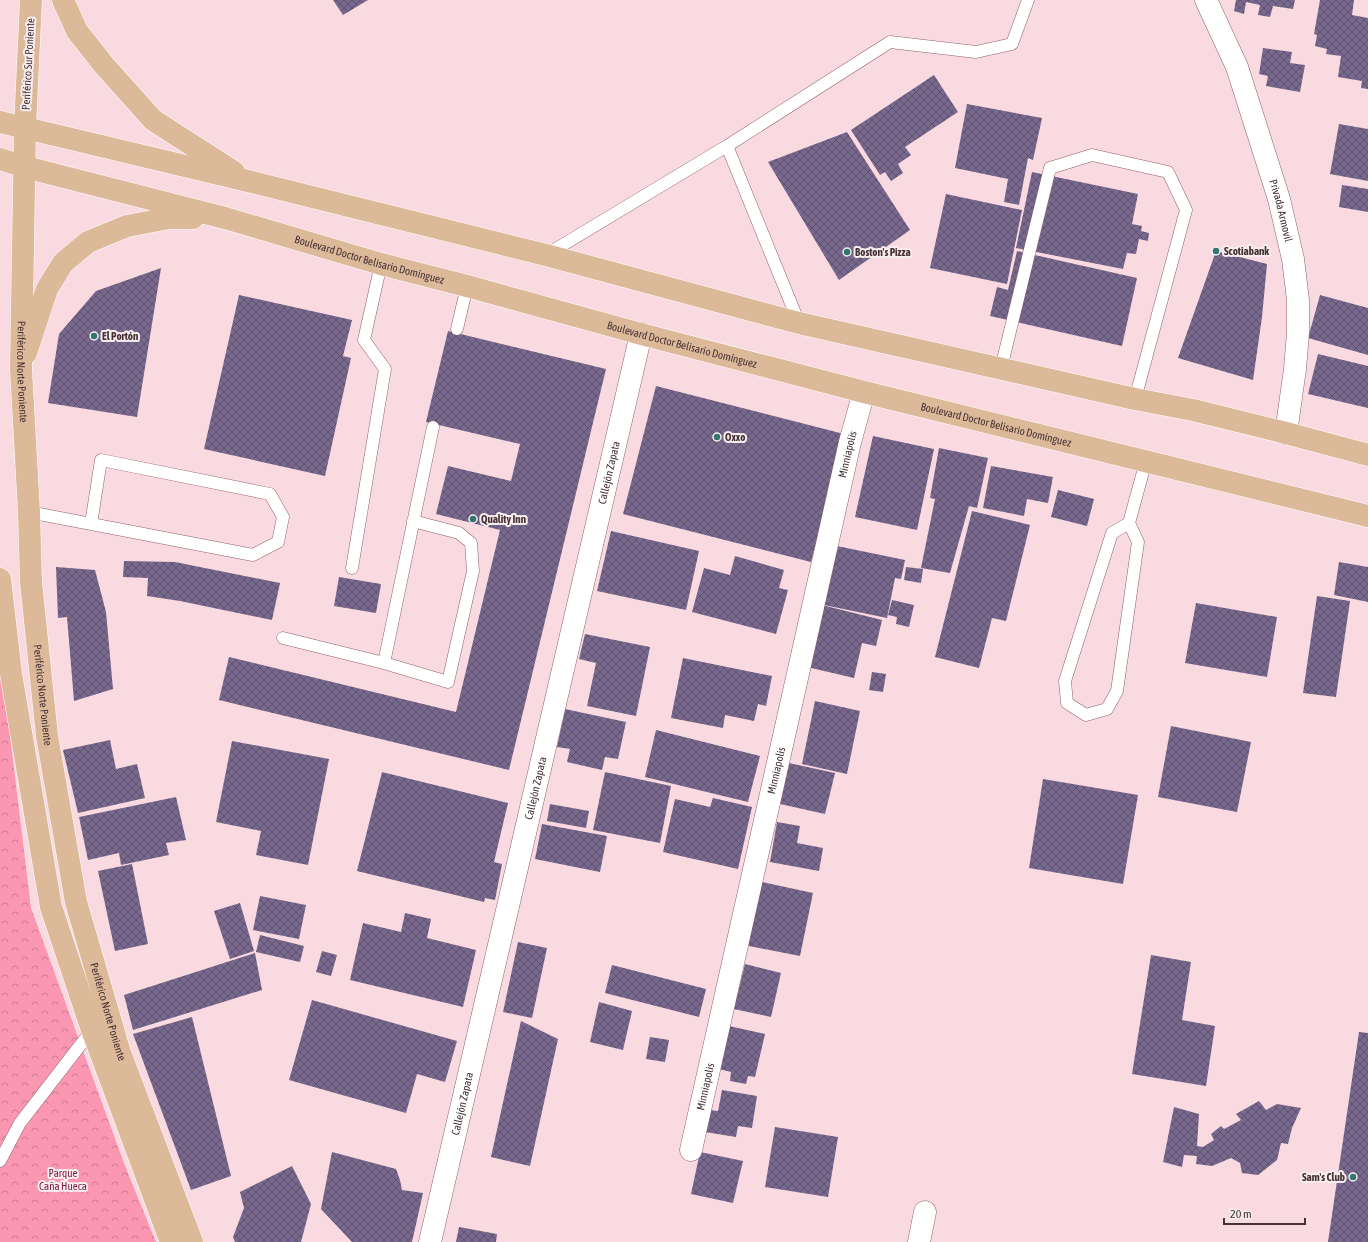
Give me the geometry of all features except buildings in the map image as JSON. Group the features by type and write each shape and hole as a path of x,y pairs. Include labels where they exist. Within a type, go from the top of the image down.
{"main road":[{"name":"Periférico Sur Poniente","path":"25,127 31,0"},
{"path":"63,0 77,31 103,64 153,120 248,181"},
{"path":"0,122 248,181 546,255 799,323 1135,399 1193,410 1368,455"},
{"name":"Periférico Norte Poniente","path":"25,127 21,369 29,512 31,582 47,736 76,902 120,1053 192,1242"},
{"name":"Boulevard Doctor Belisario Domínguez","path":"0,159 25,167 225,218 381,264 468,286 641,334 864,392 1368,516"},
{"path":"21,369 47,289 63,263 88,242 127,226 169,218 225,218"},
{"name":"Periférico Norte Poniente","path":"0,579 11,674 51,907 92,1030 171,1242"}],"street":[{"name":"Privada Armovil","path":"1206,0 1237,67 1279,199 1293,259 1298,300 1298,333 1295,369 1286,433"},
{"name":"Callejón Zapata","path":"430,1242 641,334"},
{"name":"Minniapolis","path":"691,1150 848,449 864,392"},
{"path":"919,1242 925,1212"}],"lane":[{"path":"546,255 727,146 890,42 976,52 1012,44 1028,0"},
{"path":"727,146 799,323"},
{"path":"1001,368 1050,168 1092,155 1168,172 1186,210 1135,399"},
{"path":"352,568 386,369 364,340 381,264"},
{"path":"457,329 468,286"},
{"path":"384,663 433,427"},
{"path":"29,512 91,524 253,555 278,542 283,517 270,494 101,460 91,524"},
{"path":"1129,523 1112,534 1065,681 1067,703 1086,715 1107,709 1117,691 1138,542 1129,523 1146,461"},
{"path":"283,638 384,663 448,682 473,571 471,543 459,533 413,521"},
{"path":"0,1161 20,1123 92,1030"}],"green space":[{"name":"Parque Caña Hueca","path":"0,639 3,678 31,908 125,1166 156,1242 0,1242"}],"place":[{"name":"Scotiabank","path":"1216,251"},
{"name":"Boston's Pizza","path":"847,252"},
{"name":"El Portón","path":"94,336"},
{"name":"Oxxo","path":"717,437"},
{"name":"Quality Inn","path":"473,519"},
{"name":"Sam's Club","path":"1353,1177"}]}
